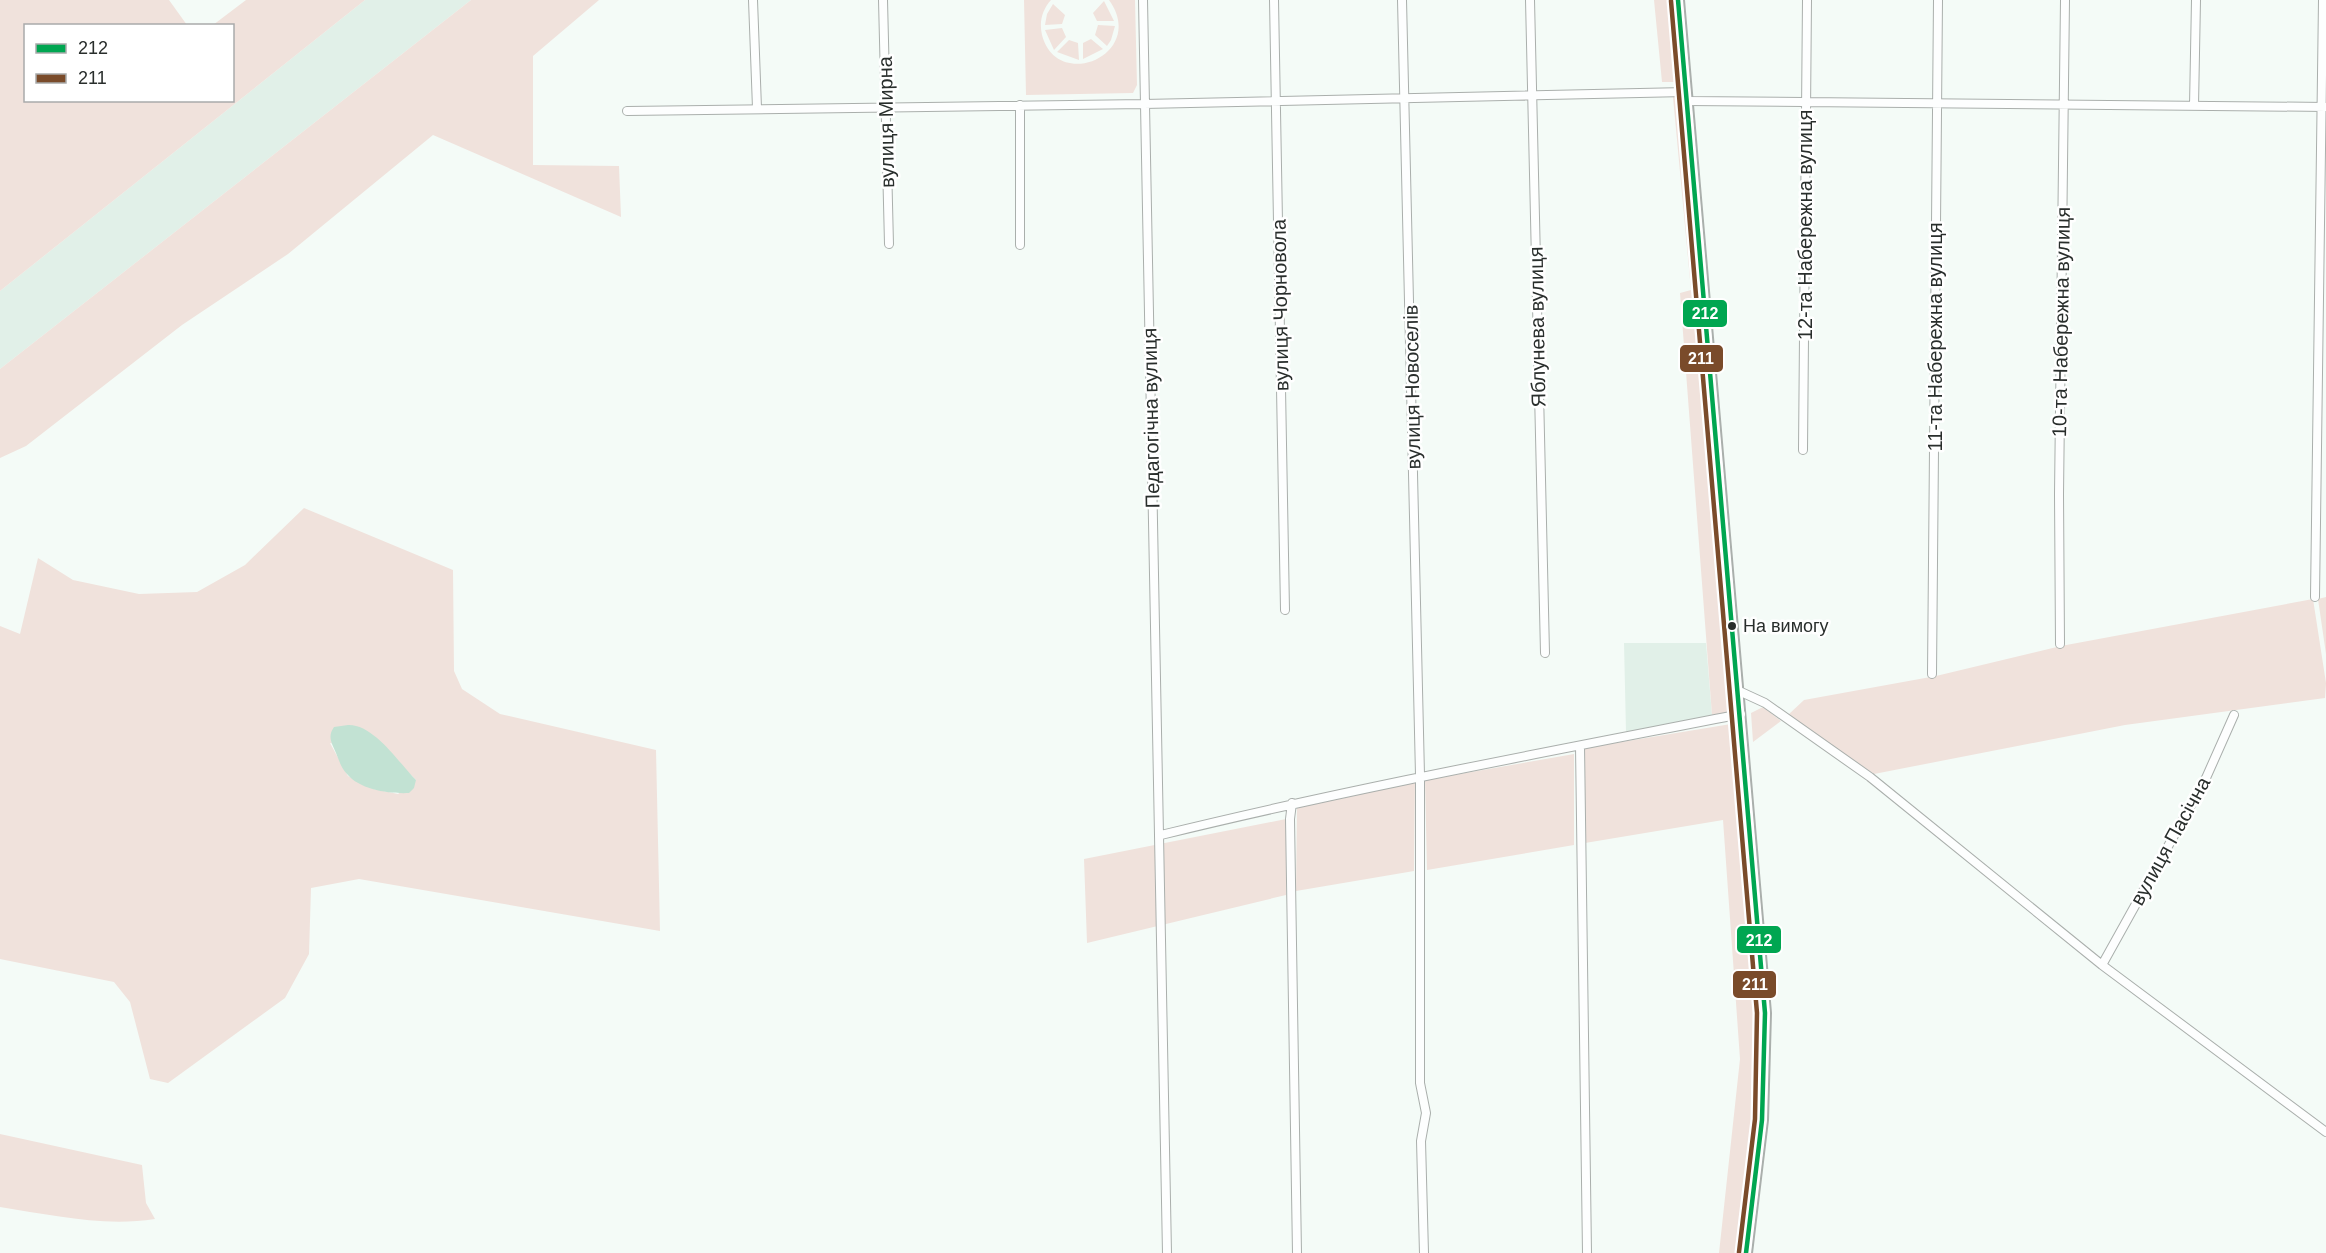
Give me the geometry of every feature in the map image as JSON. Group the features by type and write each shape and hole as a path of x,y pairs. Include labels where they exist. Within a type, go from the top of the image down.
{"street":[{"path":"753,0 757,108"},
{"name":"вулиця Мирна","path":"883,0 889,244"},
{"name":"Педагогічна вулиця","path":"1143,0 1161,835 1167,1253"},
{"name":"вулиця Чорновола","path":"1274,0 1285,610"},
{"name":"вулиця Новоселів","path":"1402,0 1420,775 1420,1083 1426,1113 1421,1141 1424,1253"},
{"name":"Яблунева вулиця","path":"1530,0 1545,653"},
{"path":"1678,0 1765,1013 1766,1061 1762,1120 1746,1253"},
{"name":"12-та Набережна вулиця","path":"1803,450 1807,0"},
{"name":"11-та Набережна вулиця","path":"1932,674 1938,0"},
{"name":"10-та Набережна вулиця","path":"2060,644 2059,494 2065,0"},
{"path":"2194,106 2196,0"},
{"path":"2315,597 2324,107 2323,0"},
{"path":"627,111 1144,104 1532,94 1806,102 2324,107"},
{"path":"1020,105 1020,245"},
{"path":"1739,691 1765,703 1870,777 2102,965 2326,1132"},
{"path":"1161,835 1420,775 1741,714"},
{"name":"вулиця Пасічна","path":"2102,965 2205,778 2234,715"},
{"path":"1580,746 1587,1253"},
{"path":"1292,803 1290,819 1297,1253"}],"shaded area":[{"path":"0,0 169,0 186,24 24,24 24,102 234,102 234,24 214,24 246,0 365,0 0,291"},
{"path":"365,0 471,0 0,369 0,291"},
{"path":"471,0 599,0 533,56 533,165 619,166 621,217 433,135 288,254 182,325 26,446 0,458 0,369"},
{"path":"1024,0 1051,0 1042,16 1042,35 1051,52 1064,62 1080,64 1096,60 1109,50 1117,36 1118,19 1109,0 1135,0 1137,85 1133,93 1026,95"},
{"path":"1654,0 1671,0 1678,82 1662,82"},
{"path":"1104,1 1114,21 1097,21 1093,13"},
{"path":"1053,4 1065,15 1062,24 1045,25 1047,14"},
{"path":"1098,25 1115,26 1107,46 1095,35"},
{"path":"1062,28 1066,37 1054,50 1045,30"},
{"path":"1091,39 1103,49 1083,59 1083,43"},
{"path":"1069,40 1078,43 1079,60 1057,52"},
{"path":"1673,97 1679,97 1727,635 1722,636 1723,648 1728,648 1734,711 1712,715 1680,293 1691,290"},
{"path":"304,508 453,570 454,671 462,689 500,714 656,750 660,931 359,879 311,888 309,954 285,998 168,1083 150,1079 130,1002 114,982 0,959 0,626 20,634 38,558 73,580 139,594 197,592 245,565","holes":["330,743 392,756 416,780 398,794 374,789 348,776"]},
{"path":"2326,597 2326,654 2318,599"},
{"path":"2313,599 2326,683 2325,698 2125,725 1874,774 1788,715 1804,700 1936,676 2061,646"},
{"path":"1624,643 1706,643 1712,715 1626,732"},
{"path":"1763,707 1781,721 1753,742 1751,713"},
{"path":"1731,724 1748,906 1758,1060 1737,1253 1719,1253 1740,1059 1723,820 1585,843 1585,748"},
{"path":"358,726 367,731 394,755 416,780 414,788 409,793 384,792 367,787 347,774 340,764 331,737 334,727"},
{"path":"1574,754 1574,845 1427,870 1425,780"},
{"path":"1415,782 1414,871 1296,891 1297,805"},
{"path":"1286,819 1286,895 1087,943 1084,859"},
{"path":"0,1134 142,1165 146,1203 155,1219 97,1221 0,1207"}],"transit line":[{"name":"212","path":"1678,0 1765,1013 1762,1120 1746,1253"},
{"name":"211","path":"1671,1 1757,1013 1755,1119 1739,1252"}],"place":[{"name":"На вимогу","path":"1732,626"}]}
